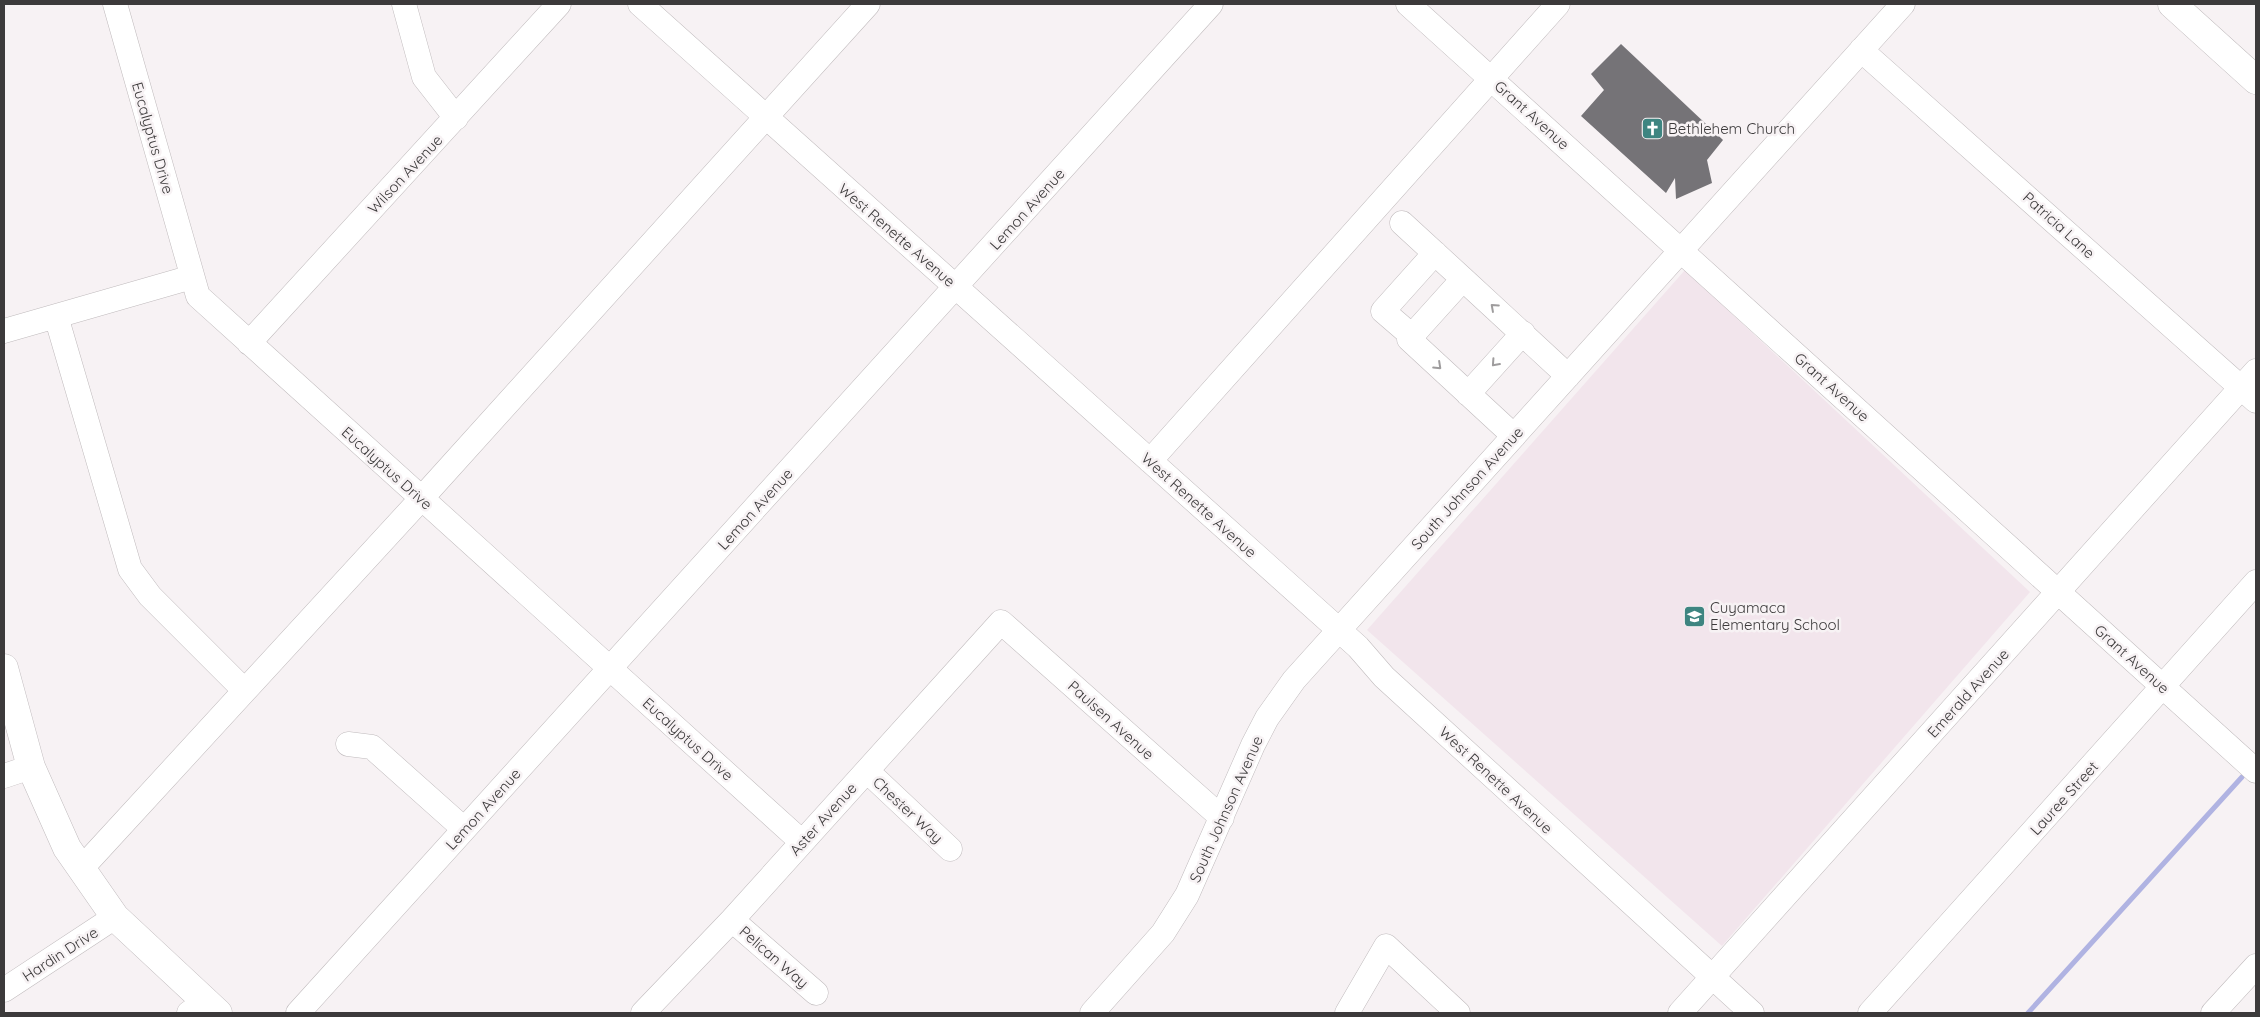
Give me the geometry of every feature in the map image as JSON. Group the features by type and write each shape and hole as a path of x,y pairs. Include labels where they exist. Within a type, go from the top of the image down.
{"main road":[{"path":"2172,4 2256,80"},
{"path":"4,668 31,767 67,848 116,917 204,1009"}],"street":[{"name":"Eucalyptus Drive","path":"115,4 198,296 802,842"},
{"path":"404,4 424,77 456,118"},
{"name":"Wilson Avenue","path":"248,343 559,4"},
{"name":"West Renette Avenue","path":"640,4 1358,647 1384,677 1752,1013"},
{"path":"81,869 421,499 868,4"},
{"name":"Lemon Avenue","path":"298,1013 1211,4"},
{"name":"Grant Avenue","path":"1408,4 2256,771"},
{"path":"1150,461 1558,4"},
{"name":"South Johnson Avenue","path":"1092,1013 1162,933 1187,896 1267,718 1294,680 1903,4"},
{"name":"Patricia Lane","path":"1861,50 2251,387"},
{"path":"1402,223 1568,376"},
{"path":"1412,336 1383,311 1435,253"},
{"path":"4,331 192,277"},
{"path":"1463,279 1409,340 1514,436"},
{"path":"56,316 130,570 150,596 244,690"},
{"path":"1468,394 1523,333"},
{"name":"Emerald Avenue","path":"1680,1013 2058,593 2251,387"},
{"name":"Lauree Street","path":"1870,1013 2164,688 2256,582"},
{"name":"Aster Avenue","path":"643,1013 732,920 1001,622"},
{"name":"Paulsen Avenue","path":"1001,622 1222,818"},
{"path":"348,744 372,747 464,829"},
{"path":"4,776 31,767"},
{"name":"Chester Way","path":"866,771 950,850"},
{"name":"Hardin Drive","path":"4,990 116,917"},
{"name":"Pelican Way","path":"732,920 816,993"},
{"path":"1347,1013 1386,946 1458,1013"},
{"path":"2213,1013 2256,966"}],"shaded area":[{"name":"Cuyamaca Elementary School","path":"1685,270 2030,592 1722,946 1367,630"}],"building":[{"name":"Bethlehem Church","path":"1621,44 1723,140 1707,160 1712,183 1676,199 1675,178 1666,193 1581,116 1604,90 1591,74"}],"waterway":[{"path":"2028,1013 2242,777"}],"place":[{"name":"Bethlehem Church","path":"1652,128"},
{"name":"Cuyamaca Elementary School","path":"1694,616"}]}
